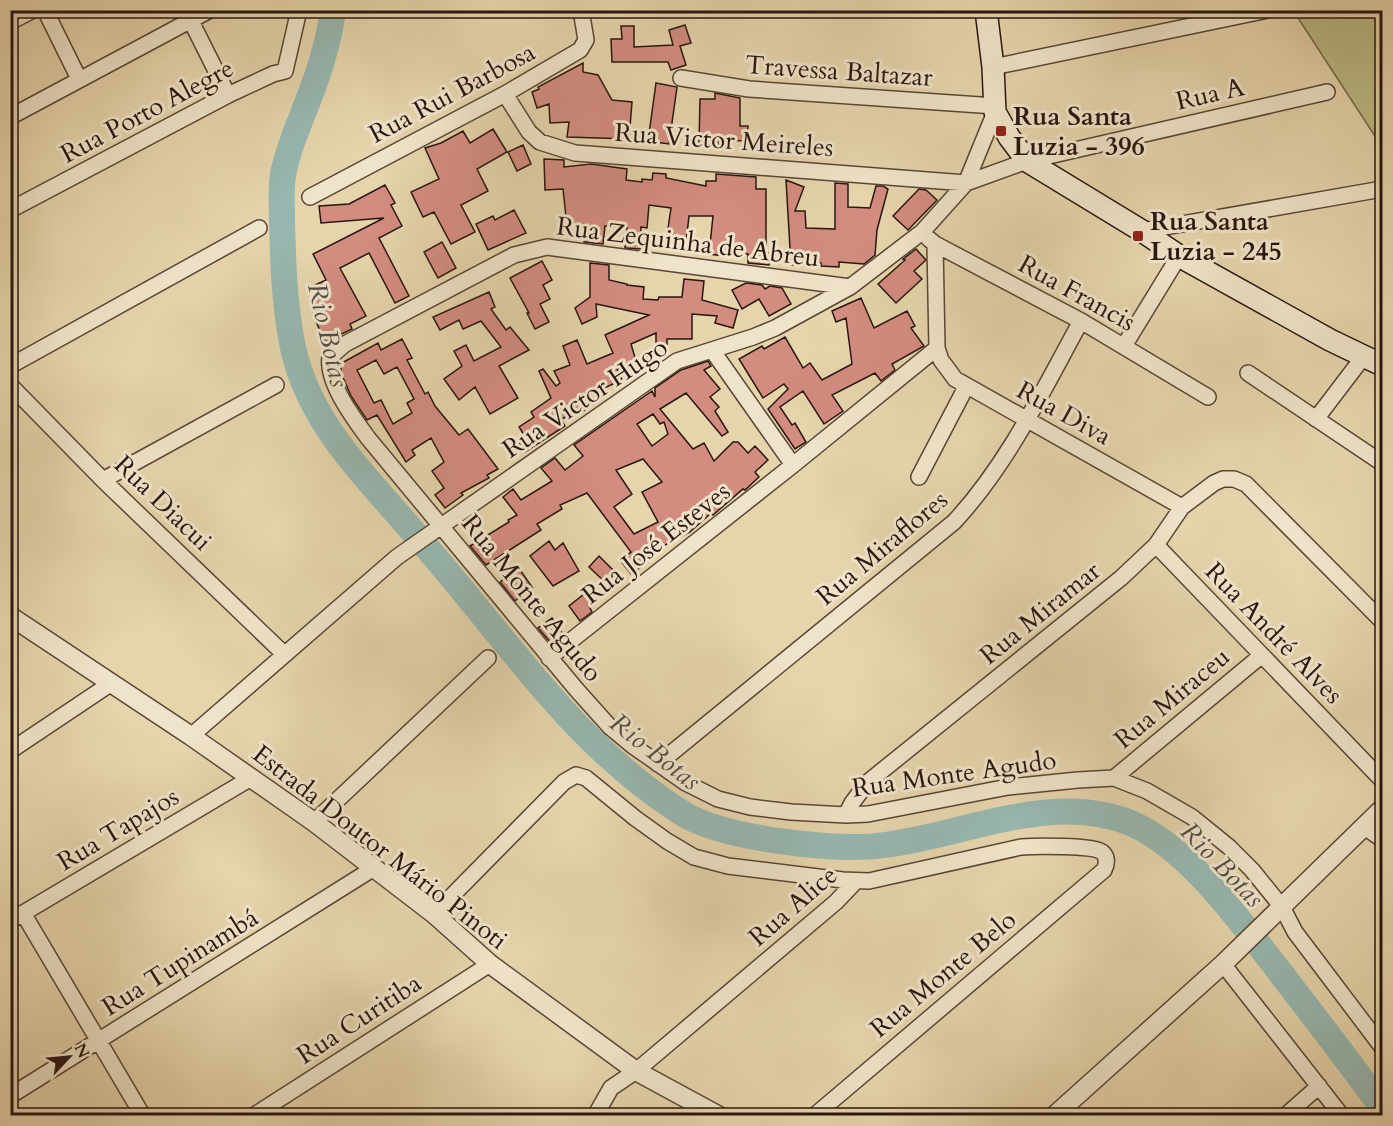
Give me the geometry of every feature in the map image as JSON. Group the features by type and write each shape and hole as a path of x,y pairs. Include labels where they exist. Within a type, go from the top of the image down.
{"main road":[{"path":"986,10 993,67 995,109 1009,137 1027,161 1143,231 1179,256 1373,361"}],"street":[{"path":"10,22 33,10"},
{"path":"45,10 79,79"},
{"path":"10,117 210,10"},
{"name":"Rua Porto Alegre","path":"10,210 228,95 273,74 285,71 299,10"},
{"name":"Rua Rui Barbosa","path":"310,197 505,94 583,47 586,40 581,10"},
{"path":"993,67 1268,10"},
{"path":"191,21 228,95"},
{"name":"Travessa Baltazar","path":"681,78 749,89 995,109"},
{"name":"Rua A","path":"966,183 1027,161 1327,92"},
{"name":"Rua Victor Meireles","path":"505,94 529,132 540,142 575,153 966,183"},
{"name":"Rua Victor Hugo","path":"191,736 284,654 412,547 677,361 774,328 850,287 922,232 966,183 995,109"},
{"path":"1143,231 1383,189"},
{"path":"10,366 259,228"},
{"name":"Rua Francis","path":"922,232 935,244 1081,321 1208,397"},
{"path":"935,244 938,348"},
{"name":"Rua Zequinha de Abreu","path":"330,357 345,344 514,255 547,247 850,287"},
{"path":"1124,346 1179,256"},
{"name":"Rua Miraflores","path":"658,764 954,522 989,480 1027,419 1081,321"},
{"name":"Rua Diva","path":"938,348 941,360 948,372 966,387 1182,507"},
{"name":"Rua José Esteves","path":"549,658 938,348"},
{"path":"712,350 793,465"},
{"name":"Rua Monte Agudo","path":"330,357 330,370 334,381 361,428 438,529 463,554 549,658 610,727 686,783 718,799 750,807 846,815 868,814 1008,787 1114,778 1147,791 1192,817 1229,847 1252,870 1282,907 1295,932 1383,1047"},
{"path":"1316,419 1373,361"},
{"path":"1248,373 1383,463"},
{"name":"Rua Diacui","path":"10,385 103,480 284,654"},
{"path":"103,480 276,385"},
{"path":"919,477 966,387"},
{"name":"Rua Miramar","path":"846,815 868,782 1112,586 1156,545 1182,507 1223,479 1234,479 1246,484 1383,621"},
{"name":"Rua André Alves","path":"1156,545 1383,780"},
{"name":"Estrada Doutor Mário Pinoti","path":"10,616 191,736 314,822 434,914 490,964 636,1071 719,1116"},
{"name":"Rua Miraceu","path":"1114,778 1262,655"},
{"path":"314,822 488,658"},
{"path":"10,751 110,684"},
{"path":"434,914 564,782 576,775 586,778 635,818 668,842 694,857 728,866 856,881"},
{"name":"Rua Tapajos","path":"17,917 251,778"},
{"path":"1054,1116 1223,964 1383,809"},
{"path":"1363,826 1383,839"},
{"name":"Rua Alice","path":"595,1116 611,1088 636,1071 836,902 856,881 869,881 984,854 1036,846 1100,851 1107,860 1104,870"},
{"name":"Rua Tupinambá","path":"10,1096 374,868"},
{"name":"Rua Monte Belo","path":"814,1116 1104,870"},
{"path":"17,917 99,1041 143,1116"},
{"name":"Rua Curitiba","path":"253,1116 490,964"},
{"path":"1223,964 1342,1116"},
{"path":"1285,1116 1319,1086"}],"shaded area":[{"path":"1329,11 1382,11 1382,147 1298,18"}],"building":[{"path":"685,25 691,43 680,46 686,65 671,70 668,62 612,62 611,39 622,39 621,26 634,26 634,47 673,45 669,30"},
{"path":"583,63 583,72 598,75 612,100 632,102 629,139 567,137 569,122 550,123 549,104 537,108 532,92"},
{"path":"656,83 677,87 669,144 648,141"},
{"path":"715,93 740,98 740,126 748,126 747,141 719,140 719,145 699,144 700,99 715,99"},
{"path":"493,129 507,152 477,169 488,191 461,205 475,232 451,244 434,212 423,217 411,192 439,179 425,148 441,143 463,131 470,143"},
{"path":"523,145 531,164 517,171 508,152"},
{"path":"544,159 564,160 564,167 591,164 627,169 626,180 642,182 642,179 652,180 653,173 666,174 666,178 706,186 706,181 716,181 716,174 756,177 756,189 766,189 766,253 769,253 769,265 748,263 748,254 725,253 724,256 709,254 713,216 689,216 685,252 665,249 671,208 649,205 647,228 641,227 640,249 625,248 627,228 605,226 603,244 584,242 586,224 567,226 563,189 545,190"},
{"path":"786,180 804,187 795,211 805,211 806,228 835,229 835,183 848,184 848,207 870,208 876,186 888,189 877,230 875,255 864,264 839,262 839,267 821,266 821,263 791,265"},
{"path":"385,185 395,203 391,205 402,226 379,238 409,296 395,303 369,253 340,268 366,316 350,324 352,329 325,342 314,317 311,287 326,280 313,254 384,218 321,223 319,206 349,204"},
{"path":"919,189 926,190 937,200 908,230 893,216"},
{"path":"514,210 526,233 488,250 476,224 493,216 495,220"},
{"path":"442,242 456,268 438,278 424,252"},
{"path":"916,249 926,260 914,271 922,279 896,303 878,284"},
{"path":"542,261 552,280 543,285 550,299 540,304 549,322 535,329 510,278"},
{"path":"590,263 609,265 609,280 644,287 643,299 682,297 684,279 704,281 702,300 738,310 733,328 715,323 717,316 692,314 692,339 667,339 667,345 656,345 656,333 631,344 636,361 617,369 622,380 580,399 585,410 561,419 565,426 525,452 519,442 526,438 519,427 534,417 531,412 551,398 539,371 543,369 556,386 560,383 554,371 570,365 563,346 577,340 587,364 613,353 605,335 649,315 596,304 597,317 582,324 575,308 590,297"},
{"path":"746,283 762,285 765,289 770,286 782,288 791,304 769,316 759,299 742,309 732,290"},
{"path":"489,292 495,307 491,309 506,330 510,327 529,350 499,366 518,398 490,414 475,387 459,400 444,379 462,366 454,351 466,345 474,361 501,347 481,321 463,329 459,320 440,330 433,317"},
{"path":"861,298 874,328 907,311 915,326 911,328 924,346 892,364 895,370 881,381 875,373 832,395 843,411 824,424 803,391 780,407 792,425 795,423 806,442 795,449 768,409 788,389 784,384 763,398 739,359 762,346 764,349 785,337 803,368 810,363 822,380 852,364 846,318 836,322 832,311"},
{"path":"402,339 412,358 407,360 425,394 428,392 435,406 459,435 468,429 498,469 487,475 489,478 461,493 463,495 445,508 435,495 444,488 432,471 444,462 431,438 412,450 415,455 406,462 377,415 367,420 351,396 342,375 340,364 378,343 381,350","holes":["376,360 384,374 397,367 414,399 407,403 412,413 393,424 381,400 374,403 357,370"]},
{"path":"708,361 711,366 704,370 720,389 710,397 719,407 715,411 728,432 722,436 686,393 660,409 693,449 704,443 714,461 733,442 738,442 748,453 755,446 768,460 755,472 759,477 690,532 640,558 645,564 631,574 620,560 631,552 587,493 560,505 562,509 537,524 541,530 486,565 470,546 517,515 503,497 513,489 521,500 552,481 541,468 555,458 565,470 583,456 574,445 652,391 655,397 655,388 681,370","holes":["653,414 660,424 664,422 668,434 652,446 637,424","643,459 662,482 642,492 658,522 634,534 614,507 632,494 616,470"]},
{"path":"549,541 555,550 563,543 579,571 553,586 530,556"},
{"path":"599,556 617,574 607,584 589,567"},
{"path":"518,567 532,587 515,601 500,582"},
{"path":"588,591 595,599 588,604 592,612 580,621 569,606"},
{"path":"552,618 563,634 551,643 538,628"}],"waterway":[{"name":"Rio Botas","path":"333,10 320,66 290,149 282,179 285,293 297,364 319,413 349,457 438,560 529,672 584,733 647,788 682,813 708,825 757,837 823,846 875,846 915,840 1009,818 1041,813 1072,812 1103,815 1133,824 1173,849 1210,885 1244,925 1382,1107"}],"place":[{"name":"Rua Santa Luzia - 396","path":"1001,131"},
{"name":"Rua Santa Luzia - 245","path":"1138,236"}]}
